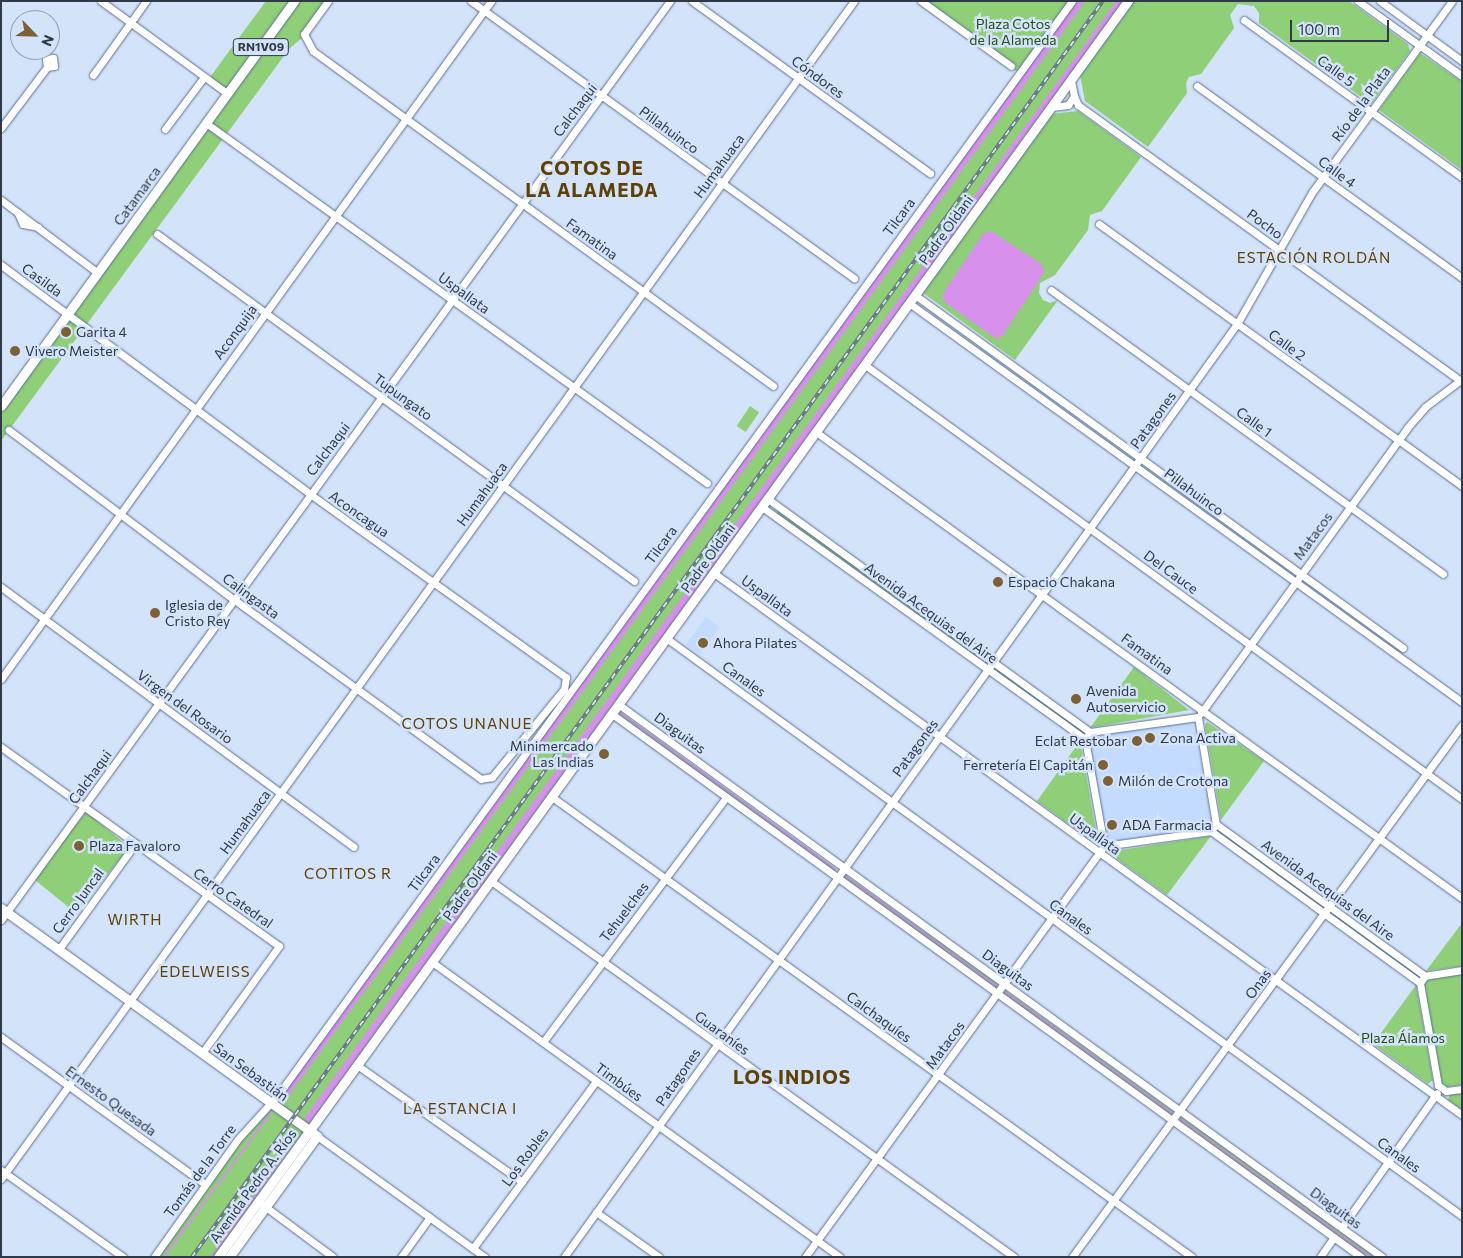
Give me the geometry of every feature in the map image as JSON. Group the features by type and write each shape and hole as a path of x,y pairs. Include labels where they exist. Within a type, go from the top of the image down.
{"main road":[{"name":"Catamarca","path":"1,406 294,1"},
{"name":"Padre Oldani","path":"313,1133 357,1065 1128,1"},
{"name":"San Sebastián","path":"3,913 59,950 313,1133"},
{"name":"Avenida Pedro A. Ríos","path":"218,1257 261,1205 313,1133"},
{"name":"Avenida Pedro A. Ríos","path":"229,1257 261,1205"}],"street":[{"path":"101,1 228,94"},
{"path":"93,75 146,1"},
{"name":"Famatina","path":"328,1 303,38 313,51 404,119 774,386"},
{"name":"Pillahuinco","path":"471,1 854,278"},
{"name":"Aconquija","path":"1,679 264,312 336,216 404,119 491,1"},
{"name":"Calchaqui","path":"3,913 84,806 521,203 602,96 670,1"},
{"name":"Cóndores","path":"692,1 930,173"},
{"name":"Humahuaca","path":"3,1174 69,1086 854,1"},
{"path":"921,1 1011,66"},
{"name":"Tilcara","path":"270,1102 1072,1"},
{"path":"1358,1 1462,76"},
{"path":"1380,1 1462,60"},
{"name":"Río de la Plata","path":"1280,250 1324,178 1452,1"},
{"name":"Calle 5","path":"1244,20 1462,177"},
{"path":"1,128 47,67"},
{"path":"165,129 204,77"},
{"name":"Pocho","path":"1071,81 1078,104 1461,381"},
{"name":"Calle 4","path":"1197,86 1462,278"},
{"path":"1068,105 1074,96"},
{"path":"1052,107 1078,104"},
{"name":"Uspallata","path":"206,123 707,484"},
{"path":"1,200 98,273"},
{"name":"Calle 2","path":"1098,224 1462,486"},
{"name":"Tupungato","path":"157,234 634,581"},
{"name":"Patagones","path":"564,1257 836,876 1237,324 1263,285 1280,250"},
{"name":"Casilda","path":"1,266 68,314"},
{"name":"Calle 1","path":"1051,290 1443,574"},
{"name":"Pillahuinco","path":"912,299 1138,462 1301,574 1403,648"},
{"name":"Aconcagua","path":"68,314 310,494 566,678 564,689 515,752 492,777 481,779"},
{"name":"Del Cauce","path":"865,365 1462,799"},
{"name":"Matacos","path":"1198,717 1398,440 1425,408 1461,381"},
{"name":"Calingasta","path":"9,430 233,599 481,779"},
{"name":"Famatina","path":"816,432 1462,898"},
{"name":"Pillahuinco","path":"1138,462 1295,582 1462,702"},
{"name":"Avenida Acequias del Aire","path":"765,503 1090,732"},
{"name":"Avenida Acequias del Aire","path":"765,503 1084,739"},
{"name":"Uspallata","path":"714,573 938,736 1102,849 1276,980 1462,1115"},
{"name":"Virgen del Rosario","path":"1,587 354,847"},
{"name":"Canales","path":"666,638 1462,1216"},
{"name":"Diaguitas","path":"618,704 1382,1257"},
{"name":"Diaguitas","path":"612,714 1361,1257"},
{"path":"1198,717 1216,824 1211,831 1102,849 1084,739 1090,732 1198,717"},
{"name":"Onas","path":"1072,1257 1462,725"},
{"name":"Cerro Catedral","path":"1,747 279,946 202,1053"},
{"name":"Calchaquíes","path":"552,797 1192,1257"},
{"name":"Tehuelches","path":"543,1042 726,797"},
{"name":"Avenida Acequias del Aire","path":"1216,824 1425,976"},
{"name":"Avenida Acequias del Aire","path":"1211,831 1420,983"},
{"name":"Cerro Juncal","path":"59,950 135,844"},
{"name":"Matacos","path":"805,1257 1006,984 1102,849"},
{"name":"Guaraníes","path":"490,881 1014,1257"},
{"name":"Timbúes","path":"432,962 840,1257"},
{"path":"1440,1089 1436,1078 1420,983 1425,976 1462,970"},
{"name":"Ernesto Quesada","path":"1,1037 206,1184"},
{"path":"357,1065 522,1182"},
{"name":"Los Robles","path":"473,1248 596,1080"},
{"path":"1440,1089 1462,1088"},
{"path":"1342,1227 1440,1089"},
{"name":"Tomás de la Torre","path":"154,1257 237,1140 270,1102"},
{"name":"San Sebastián","path":"313,1133 485,1257"},
{"path":"3,1174 123,1257"},
{"path":"261,1205 333,1257"},
{"path":"596,1212 659,1257"},
{"path":"401,1257 430,1217"},
{"path":"1320,1257 1334,1237"}],"shaded area":[{"path":"991,231 1040,263 1045,271 1003,335 996,339 943,301 943,293 983,234"},
{"path":"706,617 720,627 700,654 686,645"},
{"path":"1193,721 1212,823 1209,829 1106,843 1089,740 1096,734"}],"green space":[{"path":"266,1 328,1 303,37 289,49 1,441 1,406 227,94 208,80"},
{"name":"Plaza Cotos de la Alameda","path":"921,1 1128,1 218,1257 154,1257 237,1140 277,1096 1019,73"},
{"path":"1133,1 1349,1 1408,44 1410,51 1371,104 1259,23 1259,13 1254,6 1238,4 1230,15 1234,28 1201,74 1189,77 1186,83 1187,93 1148,147 1085,101 1080,75"},
{"path":"1420,53 1462,82 1462,170 1379,110"},
{"path":"1078,111 1141,157 1102,211 1090,215 1088,230 1055,275 1040,283 1039,293 1043,300 1050,303 1058,300 1015,360 922,292 1051,114"},
{"path":"750,406 759,412 746,432 737,426"},
{"path":"778,510 982,658 983,661 776,513"},
{"path":"1134,667 1189,710 1090,728"},
{"path":"999,669 1083,731 996,671"},
{"path":"619,711 836,869 833,872 617,714"},
{"path":"1207,722 1264,761 1221,820 1205,725"},
{"path":"1080,741 1097,836 1092,841 1037,801"},
{"name":"Plaza Favaloro","path":"86,812 130,847 76,913 33,878"},
{"path":"1221,831 1320,903 1319,905 1219,833"},
{"path":"1211,836 1167,895 1113,856 1115,851"},
{"path":"844,874 998,984 996,989 842,878"},
{"path":"1335,913 1418,974 1417,976 1333,916"},
{"path":"1462,923 1462,966 1426,971"},
{"name":"Plaza Álamos","path":"1462,973 1462,1085 1446,1087 1441,1085 1424,984 1430,978"},
{"name":"Plaza Álamos","path":"1416,985 1433,1080 1428,1084 1373,1044"},
{"path":"1005,990 1173,1111 1171,1116 1003,994"},
{"path":"1462,1092 1462,1110 1448,1100 1450,1094"},
{"path":"1180,1117 1376,1257 1365,1257 1180,1123"}],"waterway":[{"path":"278,1103 1080,1"},
{"path":"759,496 1120,1"},
{"path":"607,705 756,500"},
{"path":"308,1118 604,709"},
{"path":"620,713 835,869"},
{"path":"845,876 996,986"},
{"path":"1006,993 1172,1113"},
{"path":"164,1257 271,1113"},
{"path":"1181,1120 1370,1257"},
{"path":"212,1257 296,1138"}],"railway":[{"path":"192,1257 1103,1"}],"place":[{"name":"Garita 4","path":"66,332"},
{"name":"Vivero Meister","path":"15,351"},
{"name":"Espacio Chakana","path":"998,582"},
{"name":"Iglesia de Cristo Rey","path":"155,613"},
{"name":"Ahora Pilates","path":"703,643"},
{"name":"Avenida Autoservicio","path":"1076,699"},
{"name":"Zona Activa","path":"1150,738"},
{"name":"Eclat Restobar","path":"1137,741"},
{"name":"Minimercado Las Indias","path":"604,754"},
{"name":"Ferretería El Capitán","path":"1103,765"},
{"name":"Milón de Crotona","path":"1108,781"},
{"name":"ADA Farmacia","path":"1112,825"},
{"name":"Plaza Favaloro","path":"79,846"}],"district":[{"name":"COTOS DE LA ALAMEDA","path":"592,179"},
{"name":"ESTACIÓN ROLDÁN","path":"1314,258"},
{"name":"COTOS UNANUE","path":"467,724"},
{"name":"COTITOS R","path":"348,874"},
{"name":"WIRTH","path":"135,920"},
{"name":"EDELWEISS","path":"205,972"},
{"name":"LOS INDIOS","path":"792,1077"},
{"name":"LA ESTANCIA I","path":"460,1109"}]}
